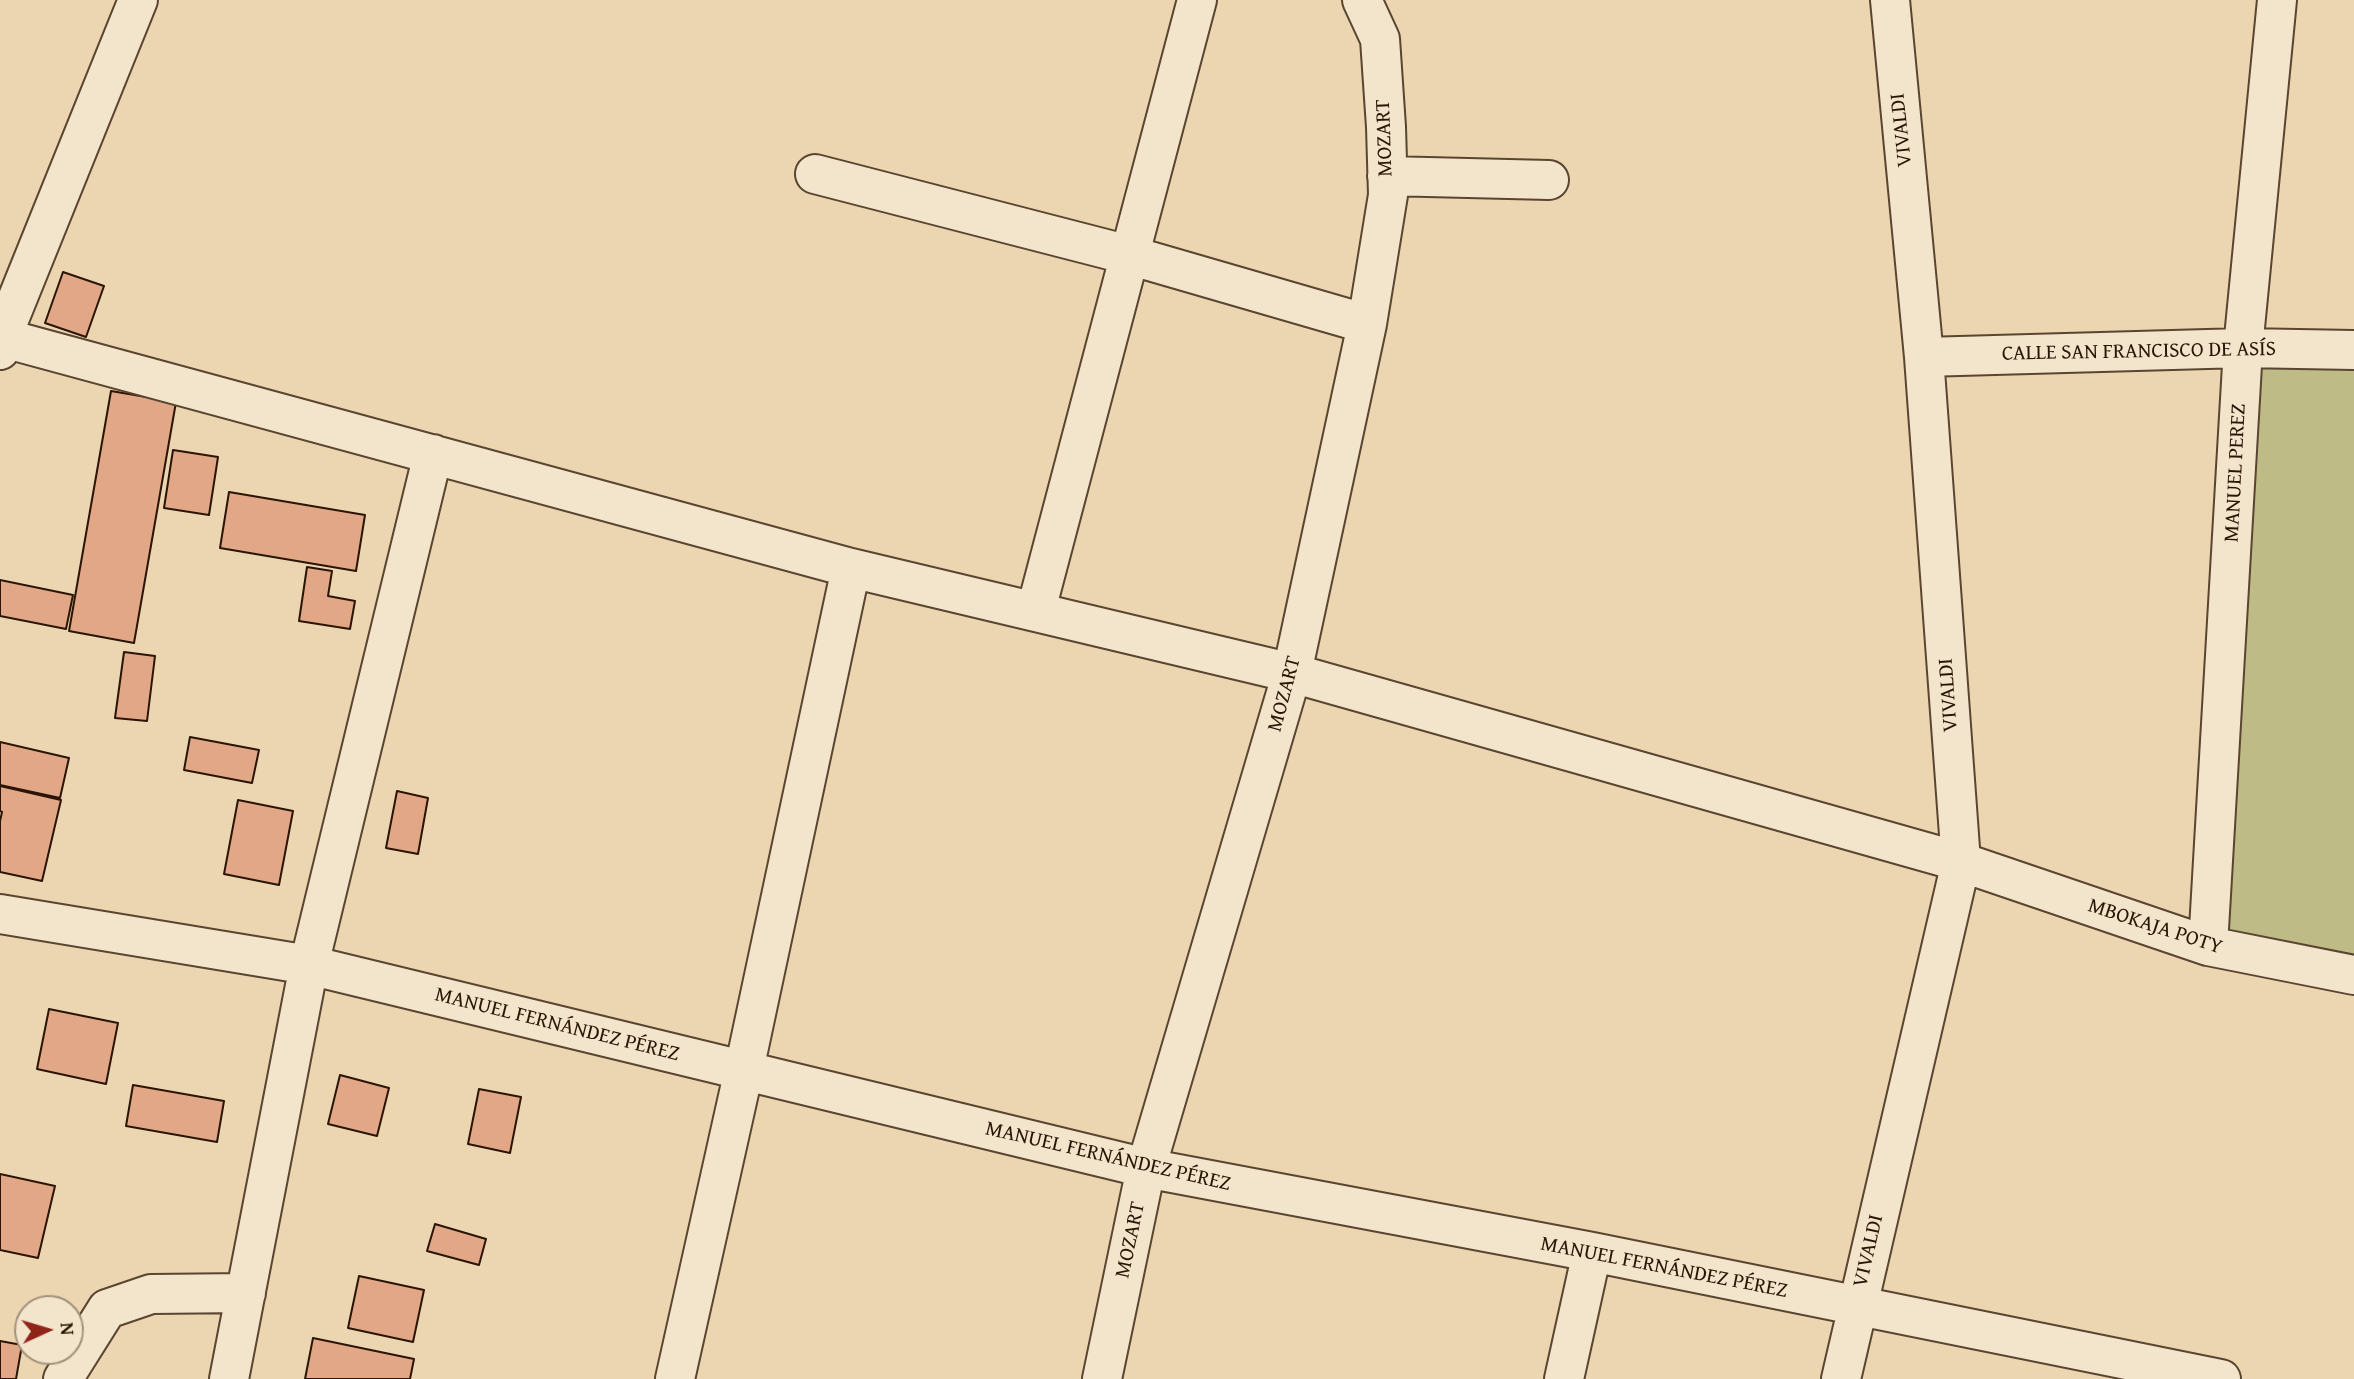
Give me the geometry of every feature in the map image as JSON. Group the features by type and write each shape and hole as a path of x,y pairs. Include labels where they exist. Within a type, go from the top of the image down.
{"street":[{"path":"1,341 138,0"},
{"path":"1036,610 1197,0"},
{"name":"MOZART","path":"1102,1379 1146,1168 1292,673 1367,324 1388,195 1380,39 1362,0"},
{"name":"VIVALDI","path":"1841,1379 1961,862 1924,357 1890,0"},
{"name":"MANUEL PEREZ","path":"2208,946 2243,348 2277,0"},
{"path":"815,174 1129,256 1367,324"},
{"path":"1387,176 1549,180"},
{"name":"MBOKAJA POTY","path":"1,341 433,454 850,568 1036,610 1292,673 1961,862 2208,946 2354,975"},
{"name":"CALLE SAN FRANCISCO DE ASÍS","path":"1924,357 2243,348 2354,350"},
{"path":"229,1379 309,965 433,454"},
{"path":"675,1379 744,1070 850,568"},
{"name":"MANUEL FERNÁNDEZ PÉREZ","path":"0,915 309,965 1146,1168 1592,1252 2221,1379"},
{"path":"1564,1379 1592,1252"},
{"path":"62,1379 107,1309 151,1294 246,1293"}],"shaded area":[{"path":"2354,361 2354,975 2208,946 2245,366"}],"building":[{"path":"63,272 104,286 86,337 45,323"},
{"path":"111,391 176,402 134,643 69,631"},
{"path":"173,450 218,457 209,515 164,508"},
{"path":"229,492 365,515 356,571 220,548"},
{"path":"307,567 332,571 328,596 355,601 350,629 299,621"},
{"path":"0,580 73,595 66,629 0,616"},
{"path":"124,652 155,656 147,721 115,718"},
{"path":"190,737 259,750 252,783 184,770"},
{"path":"0,742 69,758 60,798 0,785"},
{"path":"0,786 61,800 42,881 0,872"},
{"path":"397,791 428,798 418,854 386,848"},
{"path":"238,800 293,811 279,885 224,874"},
{"path":"49,1009 118,1023 106,1084 37,1069"},
{"path":"340,1075 389,1088 377,1136 328,1124"},
{"path":"133,1085 224,1101 217,1142 126,1126"},
{"path":"479,1089 521,1097 510,1153 468,1144"},
{"path":"0,1174 55,1186 38,1258 0,1250"},
{"path":"435,1224 486,1239 479,1265 427,1251"},
{"path":"359,1276 424,1290 413,1342 348,1328"},
{"path":"313,1338 414,1359 410,1379 305,1379"},
{"path":"0,1341 14,1344 14,1365 18,1365 16,1379 0,1379"}]}
